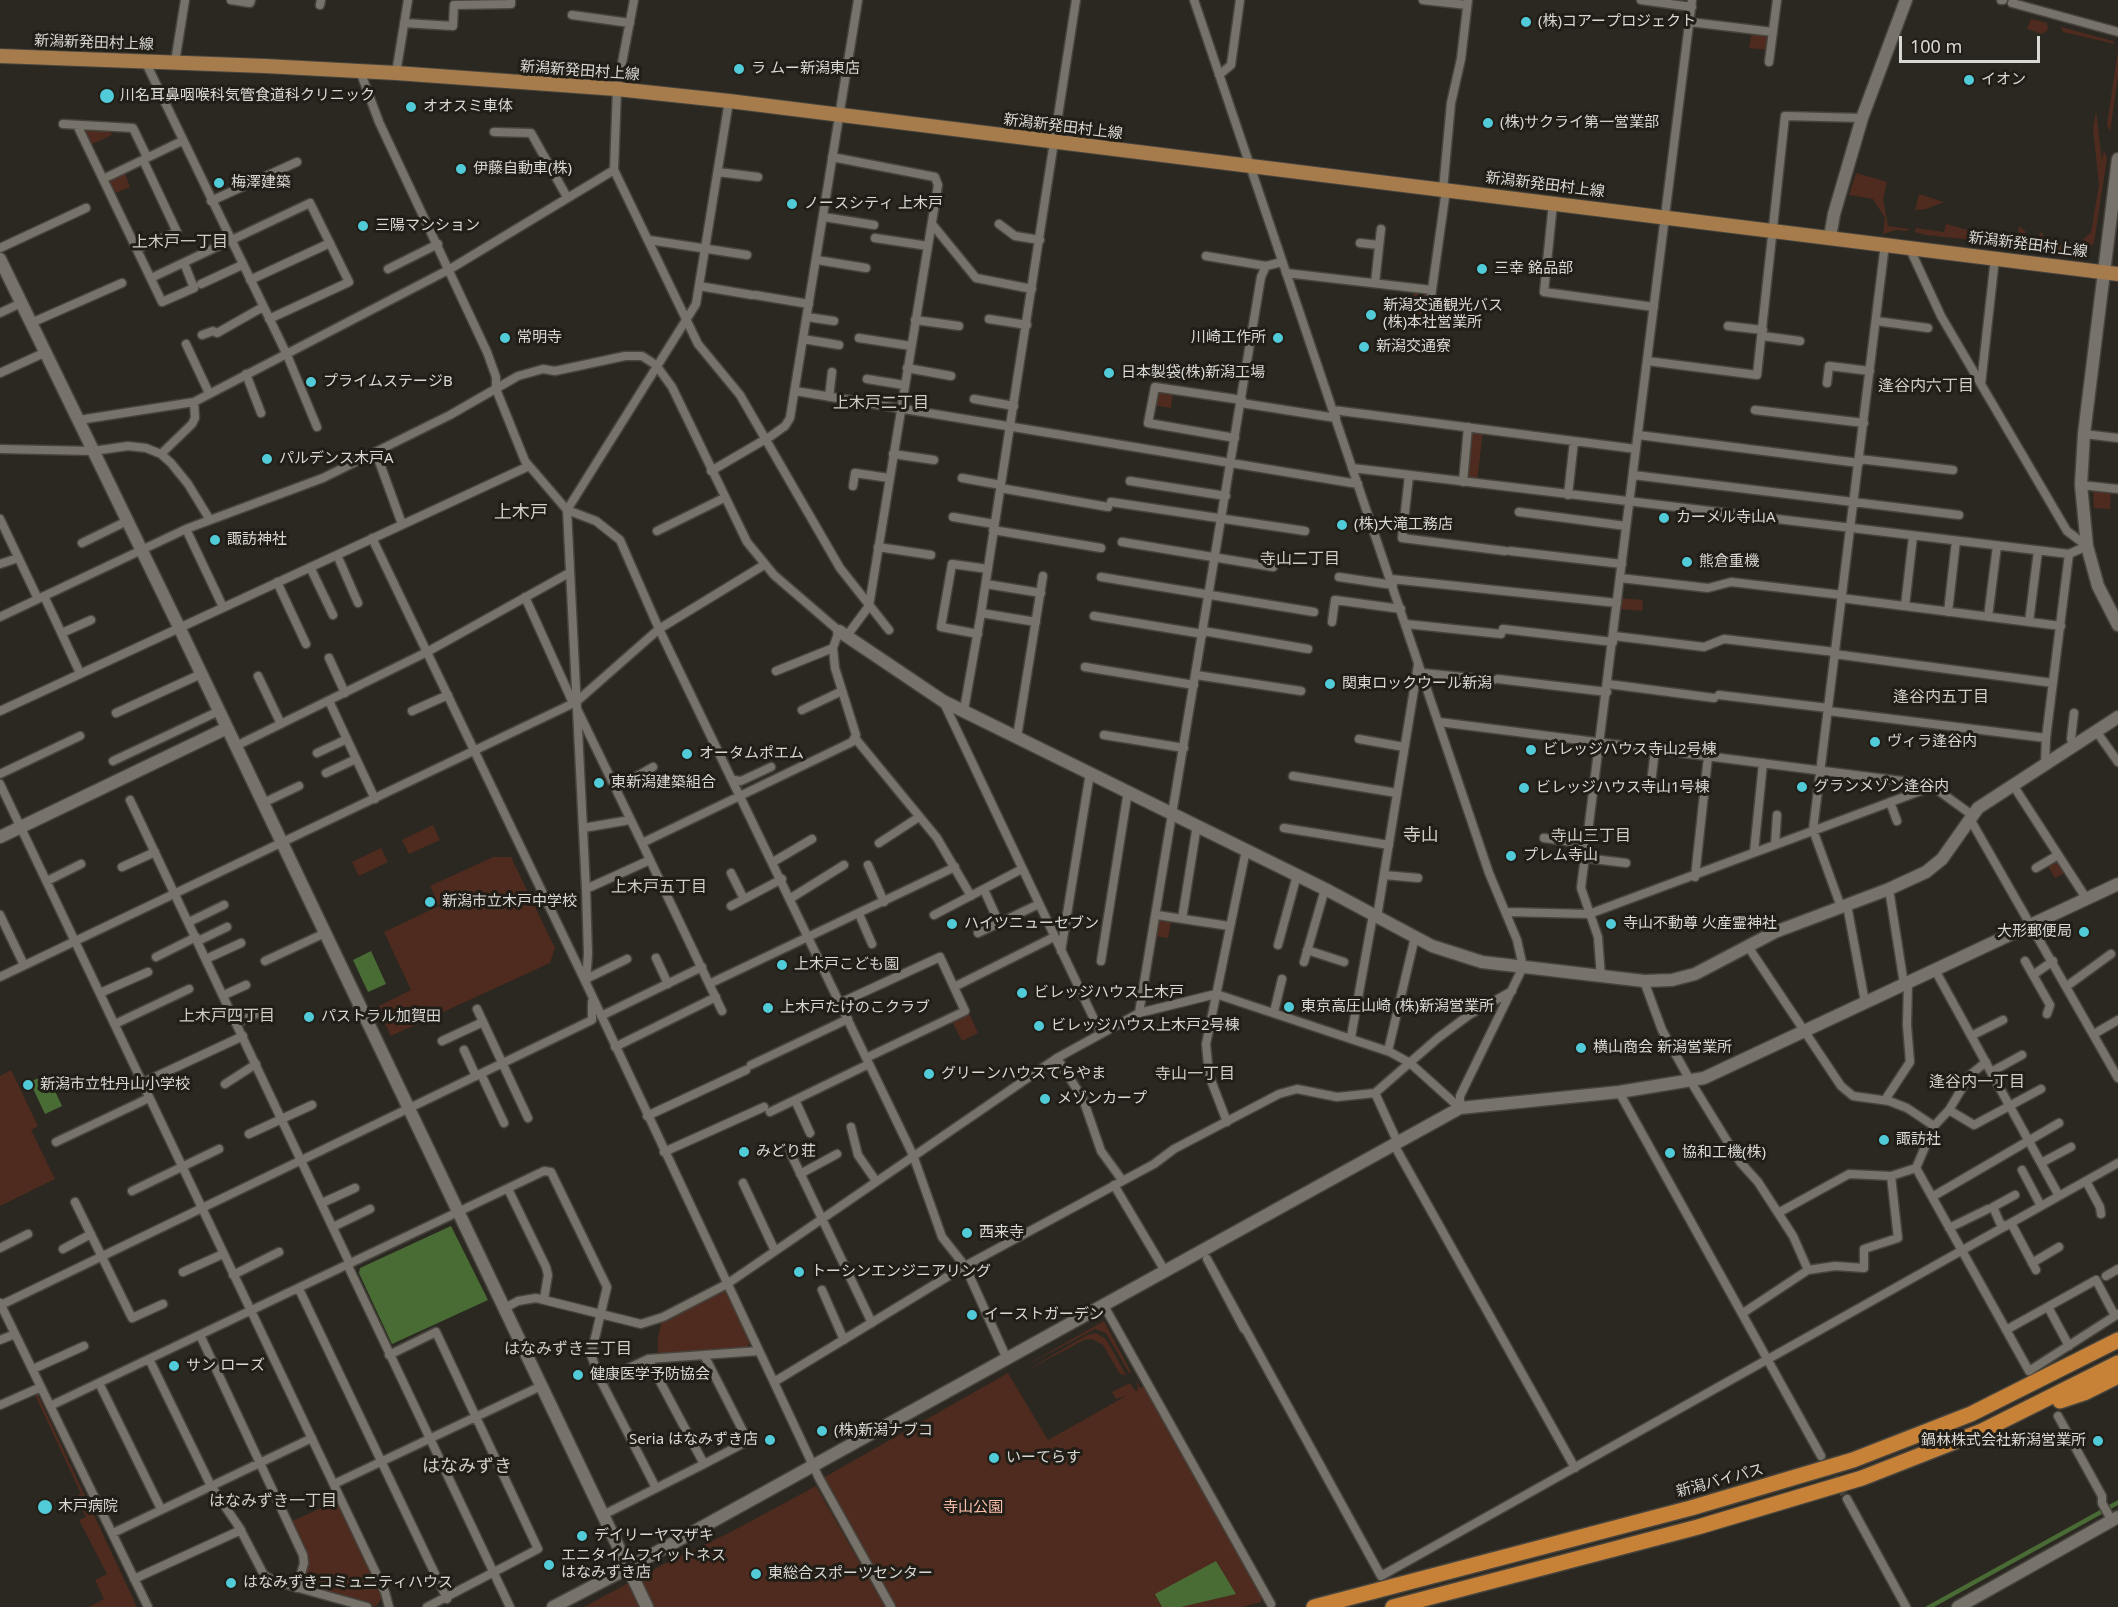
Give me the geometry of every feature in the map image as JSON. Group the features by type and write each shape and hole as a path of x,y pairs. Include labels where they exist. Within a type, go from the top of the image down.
{"highway":[{"path":"2034,1383 2117,1319"},
{"name":"新潟バイパス","path":"1314,1607 1782,1482 1912,1438 2034,1383 2118,1340"},
{"path":"2017,1415 2118,1363"},
{"path":"1393,1607 1780,1503 1872,1474 2017,1415 2084,1393 2118,1376"}],"main road":[{"name":"新潟新発田村上線","path":"0,56 396,73 617,89 1665,216 2118,274"}],"street":[{"path":"175,62 185,0"},
{"path":"231,0 250,3 251,0"},
{"path":"396,73 408,0"},
{"path":"404,23 453,26 454,5 511,4 511,0"},
{"path":"634,0 617,89 614,170 698,344 740,395 840,568 889,630"},
{"path":"711,471 766,439 785,426 790,418 858,0"},
{"path":"964,710 1011,428 1055,142 1054,127 1076,0"},
{"path":"1194,0 1489,873 1507,912 1523,967 1460,1096 1460,1108"},
{"path":"1220,75 1231,65 1240,0"},
{"path":"1423,0 1468,3 1461,59 1451,103 1444,190 1430,304"},
{"path":"1601,977 1598,938 1581,888 1601,744 1692,3 1641,0"},
{"path":"1769,62 1777,0"},
{"path":"1830,237 1834,214 1862,118 1906,0"},
{"path":"2005,1 2118,32"},
{"path":"572,15 630,23"},
{"path":"1690,22 1773,32"},
{"path":"144,61 269,319 317,427"},
{"path":"360,72 383,131 450,269 487,352 496,377 496,389 529,466 567,510 596,521 620,540 659,629 742,796 913,1155 942,1237 965,1266 1006,1359"},
{"path":"586,981 588,954 586,889 567,510 696,304 729,101"},
{"path":"1647,361 1757,375 1775,230 1785,116 1862,118"},
{"path":"63,124 134,128 177,231 137,249"},
{"path":"77,125 162,302 194,288 184,263"},
{"path":"494,132 531,133 567,197"},
{"path":"103,179 182,141"},
{"path":"776,671 833,648 869,606 938,185 935,177 832,157"},
{"path":"2118,159 2102,272 2084,434 2081,485 2087,546 2098,586 2118,625"},
{"path":"212,201 297,162"},
{"path":"79,420 194,402 450,269 614,170"},
{"path":"718,172 758,177"},
{"path":"151,278 310,203 349,282 269,319"},
{"path":"1553,203 1544,292 1654,307"},
{"path":"0,248 86,208"},
{"path":"824,217 874,225"},
{"path":"932,224 976,278 1032,289"},
{"path":"999,224 1015,236 1040,240"},
{"path":"1375,283 1381,229"},
{"path":"875,238 928,246"},
{"path":"649,240 747,255"},
{"path":"250,280 330,243"},
{"path":"1360,243 1379,245"},
{"path":"388,269 438,244"},
{"path":"1865,1002 1844,906 1813,830 1885,244"},
{"path":"1909,247 1941,316 2067,531 2087,546"},
{"path":"1206,256 1266,266 1282,262"},
{"path":"1981,384 1995,258"},
{"path":"817,260 866,268"},
{"path":"1,265 46,352 179,627 647,1607"},
{"path":"201,284 242,265"},
{"path":"1139,1013 1261,277 1266,266"},
{"path":"1286,273 1432,290"},
{"path":"31,323 122,283"},
{"path":"699,286 809,304"},
{"path":"0,313 21,303"},
{"path":"202,335 213,331 217,333 263,307"},
{"path":"807,317 834,321"},
{"path":"988,319 1027,325"},
{"path":"915,320 959,327"},
{"path":"1876,321 1928,328"},
{"path":"1728,326 1800,341"},
{"path":"859,338 911,346"},
{"path":"803,339 839,345"},
{"path":"186,344 208,393"},
{"path":"0,373 46,352"},
{"path":"0,617 186,529 313,482 376,453 518,376 543,369 555,371 624,356 642,356 656,365 672,387 747,542 764,565 843,634 943,701 1173,813 1415,937 1468,959 1644,981 1672,980 1695,974 1747,945 1926,872 1942,859 1971,817 2013,785 2118,717"},
{"path":"1827,383 1829,366 1870,371"},
{"path":"907,368 951,376"},
{"path":"829,397 832,372"},
{"path":"246,374 261,413"},
{"path":"867,379 904,385"},
{"path":"1235,438 1148,423 1155,387 1334,414 1468,427 1636,449"},
{"path":"795,391 1231,465 1358,484"},
{"path":"974,399 1014,406"},
{"path":"161,454 192,424 195,418 194,402"},
{"path":"1755,410 1864,423"},
{"path":"1463,482 1468,427"},
{"path":"2084,434 2118,438"},
{"path":"1638,435 1953,470"},
{"path":"1569,495 1574,441"},
{"path":"0,449 93,451 129,446 161,454 188,484 210,520"},
{"path":"376,453 402,524"},
{"path":"893,454 934,460"},
{"path":"0,711 529,466"},
{"path":"1352,468 2038,551 2070,554 2087,546"},
{"path":"853,486 855,473 889,478"},
{"path":"1633,475 1959,515"},
{"path":"1409,476 1402,538 1622,564"},
{"path":"962,478 1001,487 1110,504 1305,531"},
{"path":"1130,481 1226,496"},
{"path":"2081,485 2118,489"},
{"path":"657,531 724,498"},
{"path":"1519,512 1626,526"},
{"path":"953,517 1101,548"},
{"path":"0,519 18,558 62,633 80,673"},
{"path":"82,543 127,521"},
{"path":"186,529 224,607"},
{"path":"1905,606 1913,536"},
{"path":"372,538 586,981 647,1116 813,1465 891,1607"},
{"path":"1948,612 1956,541"},
{"path":"1122,542 1273,567"},
{"path":"1988,617 1997,546"},
{"path":"878,547 931,555"},
{"path":"2029,622 2038,551"},
{"path":"2045,765 2046,738 2070,554"},
{"path":"337,555 358,603"},
{"path":"0,564 18,558"},
{"path":"978,633 941,627 952,564 988,569"},
{"path":"0,977 575,704 659,629 764,565"},
{"path":"310,567 333,615"},
{"path":"236,746 427,652 569,573"},
{"path":"1017,737 1043,576"},
{"path":"1101,577 1314,612"},
{"path":"1339,577 1617,603"},
{"path":"1620,578 1708,588 1731,582 2061,626"},
{"path":"277,582 306,645"},
{"path":"986,584 1041,593"},
{"path":"525,597 722,1011"},
{"path":"1332,622 1335,600 1401,609"},
{"path":"981,613 1036,622"},
{"path":"1094,616 1308,649"},
{"path":"62,633 91,620"},
{"path":"1406,624 1704,646 1724,639 2053,683"},
{"path":"833,648 835,668 855,738 919,817 955,867 971,896"},
{"path":"328,658 345,693"},
{"path":"1351,1037 1384,875 1419,662"},
{"path":"557,667 575,666"},
{"path":"1085,667 1194,685"},
{"path":"1423,674 1428,672 1717,697 2046,738"},
{"path":"116,713 201,674"},
{"path":"1196,675 1301,691"},
{"path":"258,676 281,724"},
{"path":"802,711 842,691"},
{"path":"412,711 448,695"},
{"path":"329,701 375,799"},
{"path":"943,701 1101,1034"},
{"path":"113,761 219,711"},
{"path":"2074,713 2071,739 2074,745"},
{"path":"1439,722 1932,786 1971,817 2118,1078"},
{"path":"0,837 227,728"},
{"path":"2096,731 2118,762"},
{"path":"1104,735 1184,748"},
{"path":"0,774 80,736"},
{"path":"642,843 852,742 855,738"},
{"path":"317,753 347,739"},
{"path":"1359,739 1404,747"},
{"path":"1651,783 1655,750"},
{"path":"1695,877 1708,757"},
{"path":"326,773 356,759"},
{"path":"1754,852 1763,763"},
{"path":"616,788 652,767"},
{"path":"734,780 741,781 771,767"},
{"path":"1061,951 1090,774"},
{"path":"1293,776 1397,793"},
{"path":"0,784 386,1592 389,1607"},
{"path":"2013,785 2086,898"},
{"path":"263,803 299,786"},
{"path":"1507,912 1589,914 1695,877 1754,852 1932,786"},
{"path":"1101,961 1128,791"},
{"path":"130,800 303,1160 389,1355 510,1607"},
{"path":"1890,802 1897,821"},
{"path":"1775,845 1778,816"},
{"path":"879,843 919,817"},
{"path":"583,828 630,820"},
{"path":"1182,919 1197,825"},
{"path":"1284,828 1389,845"},
{"path":"1544,838 1587,844"},
{"path":"773,862 812,839"},
{"path":"1227,1122 1209,1075 1206,1060 1208,1028 1246,850"},
{"path":"122,867 155,852"},
{"path":"2036,868 2058,855"},
{"path":"1585,858 1626,863"},
{"path":"586,889 650,860"},
{"path":"47,881 81,864"},
{"path":"791,898 844,865"},
{"path":"868,865 884,902"},
{"path":"710,984 955,867"},
{"path":"934,915 1022,869"},
{"path":"731,873 744,899"},
{"path":"1278,945 1297,875"},
{"path":"1384,875 1418,878"},
{"path":"731,906 782,879"},
{"path":"553,1607 628,1568 1460,1108 1619,1092 1691,1082 1723,1071 2118,884"},
{"path":"1304,962 1324,889"},
{"path":"1886,1100 1910,1062 1906,983 1889,889"},
{"path":"986,894 999,922"},
{"path":"978,933 1039,904"},
{"path":"189,922 224,905"},
{"path":"859,914 872,944"},
{"path":"0,915 24,965"},
{"path":"1156,915 1229,926"},
{"path":"156,957 227,927"},
{"path":"265,961 325,933"},
{"path":"954,987 1054,937"},
{"path":"1388,1051 1415,937"},
{"path":"206,959 241,943"},
{"path":"1747,945 1841,1086 1853,1096 1886,1100 1907,1108 1934,1126"},
{"path":"1307,950 1344,962"},
{"path":"2067,986 2111,954"},
{"path":"664,1152 795,1100 965,1011 939,957 840,1003"},
{"path":"656,958 668,984"},
{"path":"586,981 627,959"},
{"path":"2025,961 2050,1005 2047,1014"},
{"path":"2033,975 2053,961"},
{"path":"601,1016 702,967"},
{"path":"1935,970 2059,1196"},
{"path":"100,993 148,972"},
{"path":"1274,1012 1282,979"},
{"path":"1644,981 1662,1030 1691,1082 1740,1162 1758,1182 1793,1236 1808,1270"},
{"path":"224,995 246,985"},
{"path":"115,1024 189,989"},
{"path":"774,1382 965,1266 1154,1164 1174,1149 1279,1094 1297,1089 1337,1096 1375,1093 1469,1015 1513,991"},
{"path":"505,1308 528,1298 544,1299 641,1324 650,1322 727,1284 1057,1058 1139,1013 1216,994 1388,1051 1410,1063 1460,1108"},
{"path":"148,1607 33,1369 15,1334 3,1318 1,1304 592,1020 592,998"},
{"path":"615,1047 716,998"},
{"path":"477,1009 528,1118"},
{"path":"237,1023 258,1013"},
{"path":"647,1116 848,1019"},
{"path":"1971,1036 2003,1020"},
{"path":"2094,1034 2118,1020"},
{"path":"442,1041 483,1022"},
{"path":"142,1083 243,1036"},
{"path":"464,1050 504,1124"},
{"path":"1991,1072 2022,1055"},
{"path":"1057,1058 1083,1099 1101,1151 1165,1271"},
{"path":"1778,1213 1849,1174 1891,1176 1916,1168 1934,1126 1948,1110 1970,1075 1986,1062"},
{"path":"225,1084 256,1064"},
{"path":"1948,1110 1974,1125 2041,1089"},
{"path":"1619,1092 1821,1456"},
{"path":"1375,1093 1395,1142 1575,1468"},
{"path":"56,1142 149,1098"},
{"path":"795,1100 810,1133"},
{"path":"249,1134 312,1104"},
{"path":"1932,1197 2059,1123"},
{"path":"851,1127 858,1155 876,1181"},
{"path":"2041,1163 2071,1147"},
{"path":"132,1191 219,1149"},
{"path":"789,1152 872,1323"},
{"path":"800,1174 837,1154"},
{"path":"1244,1329 1207,1258 1381,1576 2118,1162"},
{"path":"1916,1168 1961,1250 2029,1371 2117,1319 2096,1280 2006,1330"},
{"path":"2022,1170 2041,1206"},
{"path":"50,1406 544,1171 551,1172 607,1287 591,1355 601,1381 656,1488"},
{"path":"1743,1313 1808,1270 1834,1266 1864,1268 1864,1249 1898,1238 1891,1176"},
{"path":"2086,1181 2100,1207 2101,1214"},
{"path":"743,1183 775,1251"},
{"path":"322,1203 355,1188"},
{"path":"508,1188 546,1267 548,1275 544,1299"},
{"path":"2015,1195 1993,1207 2000,1222 2008,1224 2034,1267 2059,1247"},
{"path":"75,1202 132,1318 162,1304"},
{"path":"333,1227 370,1209"},
{"path":"1949,1228 1988,1209"},
{"path":"0,1248 28,1234"},
{"path":"63,1249 91,1234"},
{"path":"233,1275 279,1252"},
{"path":"183,1272 223,1254"},
{"path":"2106,1276 2118,1269"},
{"path":"299,1288 447,1599"},
{"path":"822,1290 844,1340"},
{"path":"1103,1304 1271,1604"},
{"path":"2048,1306 2069,1346"},
{"path":"389,1355 436,1332 538,1549 447,1599 427,1607"},
{"path":"0,1340 15,1334"},
{"path":"200,1335 303,1555 304,1563 297,1588"},
{"path":"33,1369 84,1346"},
{"path":"601,1381 648,1359 759,1351"},
{"path":"603,1515 748,1441 704,1355"},
{"path":"149,1359 211,1486 241,1530 264,1575 297,1588 368,1607"},
{"path":"648,1359 704,1464"},
{"path":"99,1383 161,1509"},
{"path":"334,1484 541,1386"},
{"path":"0,1405 41,1387"},
{"path":"1958,1607 2115,1519 2102,1503 2102,1496 2058,1416"},
{"path":"113,1533 312,1438"},
{"path":"1847,1499 1906,1607"},
{"path":"134,1579 241,1530"}],"green space":[{"path":"2031,19 2047,23 2048,30 2042,34 2027,29"},
{"path":"2061,27 2113,41 2115,44 2063,32"},
{"path":"1752,30 1772,32 1770,50 1749,48"},
{"path":"2118,50 2118,77 2110,132 2107,125"},
{"path":"2096,111 2102,160 2104,150 2107,158 2094,243 2083,253 2075,252 2074,254 2033,248 2040,233 2043,233 2042,239 2075,248 2091,232 2099,185 2093,129"},
{"path":"78,125 108,127 112,135 88,146"},
{"path":"124,171 130,187 111,195 104,179"},
{"path":"1856,173 1887,182 1883,199 1888,226 1909,229 1907,231 1896,230 1883,234 1885,218 1873,199 1849,195"},
{"path":"1919,194 1944,202 1926,209 1915,210"},
{"path":"1946,224 1975,232 1977,228 1987,231 1982,241 1915,232 1916,228 1944,232"},
{"path":"2019,226 2026,232 2022,247 1988,241 1990,232 2020,240 2022,233 2018,232"},
{"path":"1414,290 1429,291 1426,314 1412,313"},
{"path":"1155,389 1173,392 1171,408 1153,405"},
{"path":"1483,430 1477,483 1468,482 1464,475 1468,432"},
{"path":"2093,487 2111,489 2110,509 2094,508"},
{"path":"1620,598 1643,600 1642,611 1619,609"},
{"path":"433,825 440,840 409,854 402,840"},
{"path":"381,848 388,862 359,876 352,862"},
{"path":"2058,855 2068,871 2055,878 2046,863"},
{"path":"493,857 511,857 555,948 550,963 391,1036 377,1007 411,990 384,932 439,906 430,886"},
{"path":"1157,915 1172,918 1168,938 1154,936"},
{"path":"969,1013 978,1033 962,1041 952,1021"},
{"path":"11,1070 38,1126 31,1130 55,1179 0,1206 0,1076"},
{"path":"727,1284 752,1337 745,1352 658,1358 658,1337 663,1317"},
{"path":"1104,1321 1131,1372 1129,1373 1106,1333 1095,1329 1023,1367"},
{"path":"1096,1333 1106,1339 1126,1375 1120,1374 1103,1345 1092,1339 1084,1340 1022,1373 1087,1335"},
{"name":"寺山公園","path":"1008,1373 1048,1440 1126,1396 1116,1399 1112,1392 1130,1383 1135,1391 1138,1390 1136,1380 1140,1388 1146,1385 1262,1595 1261,1602 1242,1607 895,1607 823,1478"},
{"path":"36,1391 137,1607 89,1607 104,1599 95,1580 107,1574 79,1520 86,1517 76,1497 81,1494 35,1395 0,1410 0,1407"},
{"path":"816,1486 885,1607 584,1607 662,1565 729,1533"},
{"path":"341,1499 385,1592 376,1607 297,1588 304,1563 288,1523"}],"shaded area":[{"path":"371,951 386,984 368,992 353,960"},
{"path":"47,1074 62,1106 45,1114 30,1082"},
{"path":"451,1226 488,1300 392,1344 359,1273 360,1268"},
{"path":"2118,1500 2118,1505 1934,1607 1925,1607"},
{"path":"1216,1561 1236,1594 1181,1607 1162,1607 1155,1594"}],"tunnel":[{"path":"1827,1467 1847,1499"}],"place":[{"name":"(株)コアープロジェクト","path":"1526,22"},
{"name":"ラ ムー新潟東店","path":"739,69"},
{"name":"イオン","path":"1969,80"},
{"name":"川名耳鼻咽喉科気管食道科クリニック","path":"107,96"},
{"name":"オオスミ車体","path":"411,107"},
{"name":"(株)サクライ第一営業部","path":"1488,123"},
{"name":"伊藤自動車(株)","path":"461,169"},
{"name":"梅澤建築","path":"219,183"},
{"name":"ノースシティ 上木戸","path":"792,204"},
{"name":"三陽マンション","path":"363,226"},
{"name":"三幸 銘品部","path":"1482,269"},
{"name":"新潟交通観光バス (株)本社営業所","path":"1371,315"},
{"name":"常明寺","path":"505,338"},
{"name":"川崎工作所","path":"1278,338"},
{"name":"新潟交通寮","path":"1364,347"},
{"name":"日本製袋(株)新潟工場","path":"1109,373"},
{"name":"プライムステージB","path":"311,382"},
{"name":"パルデンス木戸A","path":"267,459"},
{"name":"カーメル寺山A","path":"1664,518"},
{"name":"(株)大滝工務店","path":"1342,525"},
{"name":"諏訪神社","path":"215,540"},
{"name":"熊倉重機","path":"1687,562"},
{"name":"関東ロックウール新潟","path":"1330,684"},
{"name":"ヴィラ逢谷内","path":"1875,742"},
{"name":"ビレッジハウス寺山2号棟","path":"1531,750"},
{"name":"オータムポエム","path":"687,754"},
{"name":"東新潟建築組合","path":"599,783"},
{"name":"グランメゾン逢谷内","path":"1802,787"},
{"name":"ビレッジハウス寺山1号棟","path":"1524,788"},
{"name":"プレム寺山","path":"1511,856"},
{"name":"新潟市立木戸中学校","path":"430,902"},
{"name":"ハイツニューセブン","path":"952,924"},
{"name":"寺山不動尊 火産霊神社","path":"1611,924"},
{"name":"大形郵便局","path":"2084,932"},
{"name":"上木戸こども園","path":"782,965"},
{"name":"ビレッジハウス上木戸","path":"1022,993"},
{"name":"東京高圧山崎 (株)新潟営業所","path":"1289,1007"},
{"name":"上木戸たけのこクラブ","path":"768,1008"},
{"name":"パストラル加賀田","path":"309,1017"},
{"name":"ビレッジハウス上木戸2号棟","path":"1039,1026"},
{"name":"横山商会 新潟営業所","path":"1581,1048"},
{"name":"グリーンハウスてらやま","path":"929,1074"},
{"name":"新潟市立牡丹山小学校","path":"28,1085"},
{"name":"メゾンカープ","path":"1045,1099"},
{"name":"諏訪社","path":"1884,1140"},
{"name":"みどり荘","path":"744,1152"},
{"name":"協和工機(株)","path":"1670,1153"},
{"name":"西来寺","path":"967,1233"},
{"name":"トーシンエンジニアリング","path":"799,1272"},
{"name":"イーストガーデン","path":"972,1315"},
{"name":"サン ローズ","path":"174,1366"},
{"name":"健康医学予防協会","path":"578,1375"},
{"name":"(株)新潟ナブコ","path":"822,1431"},
{"name":"Seria はなみずき店","path":"770,1440"},
{"name":"鍋林株式会社新潟営業所","path":"2098,1441"},
{"name":"いーてらす","path":"994,1458"},
{"name":"木戸病院","path":"45,1507"},
{"name":"デイリーヤマザキ","path":"582,1536"},
{"name":"エニタイムフィットネス はなみずき店","path":"549,1565"},
{"name":"東総合スポーツセンター","path":"756,1574"},
{"name":"はなみずきコミュニティハウス","path":"231,1583"}],"district":[{"name":"上木戸一丁目","path":"180,242"},
{"name":"逢谷内六丁目","path":"1926,386"},
{"name":"上木戸二丁目","path":"881,403"},
{"name":"上木戸","path":"521,513"},
{"name":"寺山二丁目","path":"1300,559"},
{"name":"逢谷内五丁目","path":"1941,697"},
{"name":"寺山","path":"1421,836"},
{"name":"寺山三丁目","path":"1591,836"},
{"name":"上木戸五丁目","path":"659,887"},
{"name":"上木戸四丁目","path":"227,1016"},
{"name":"寺山一丁目","path":"1195,1074"},
{"name":"逢谷内一丁目","path":"1977,1082"},
{"name":"はなみずき二丁目","path":"568,1349"},
{"name":"はなみずき","path":"467,1467"},
{"name":"はなみずき一丁目","path":"273,1501"}]}
